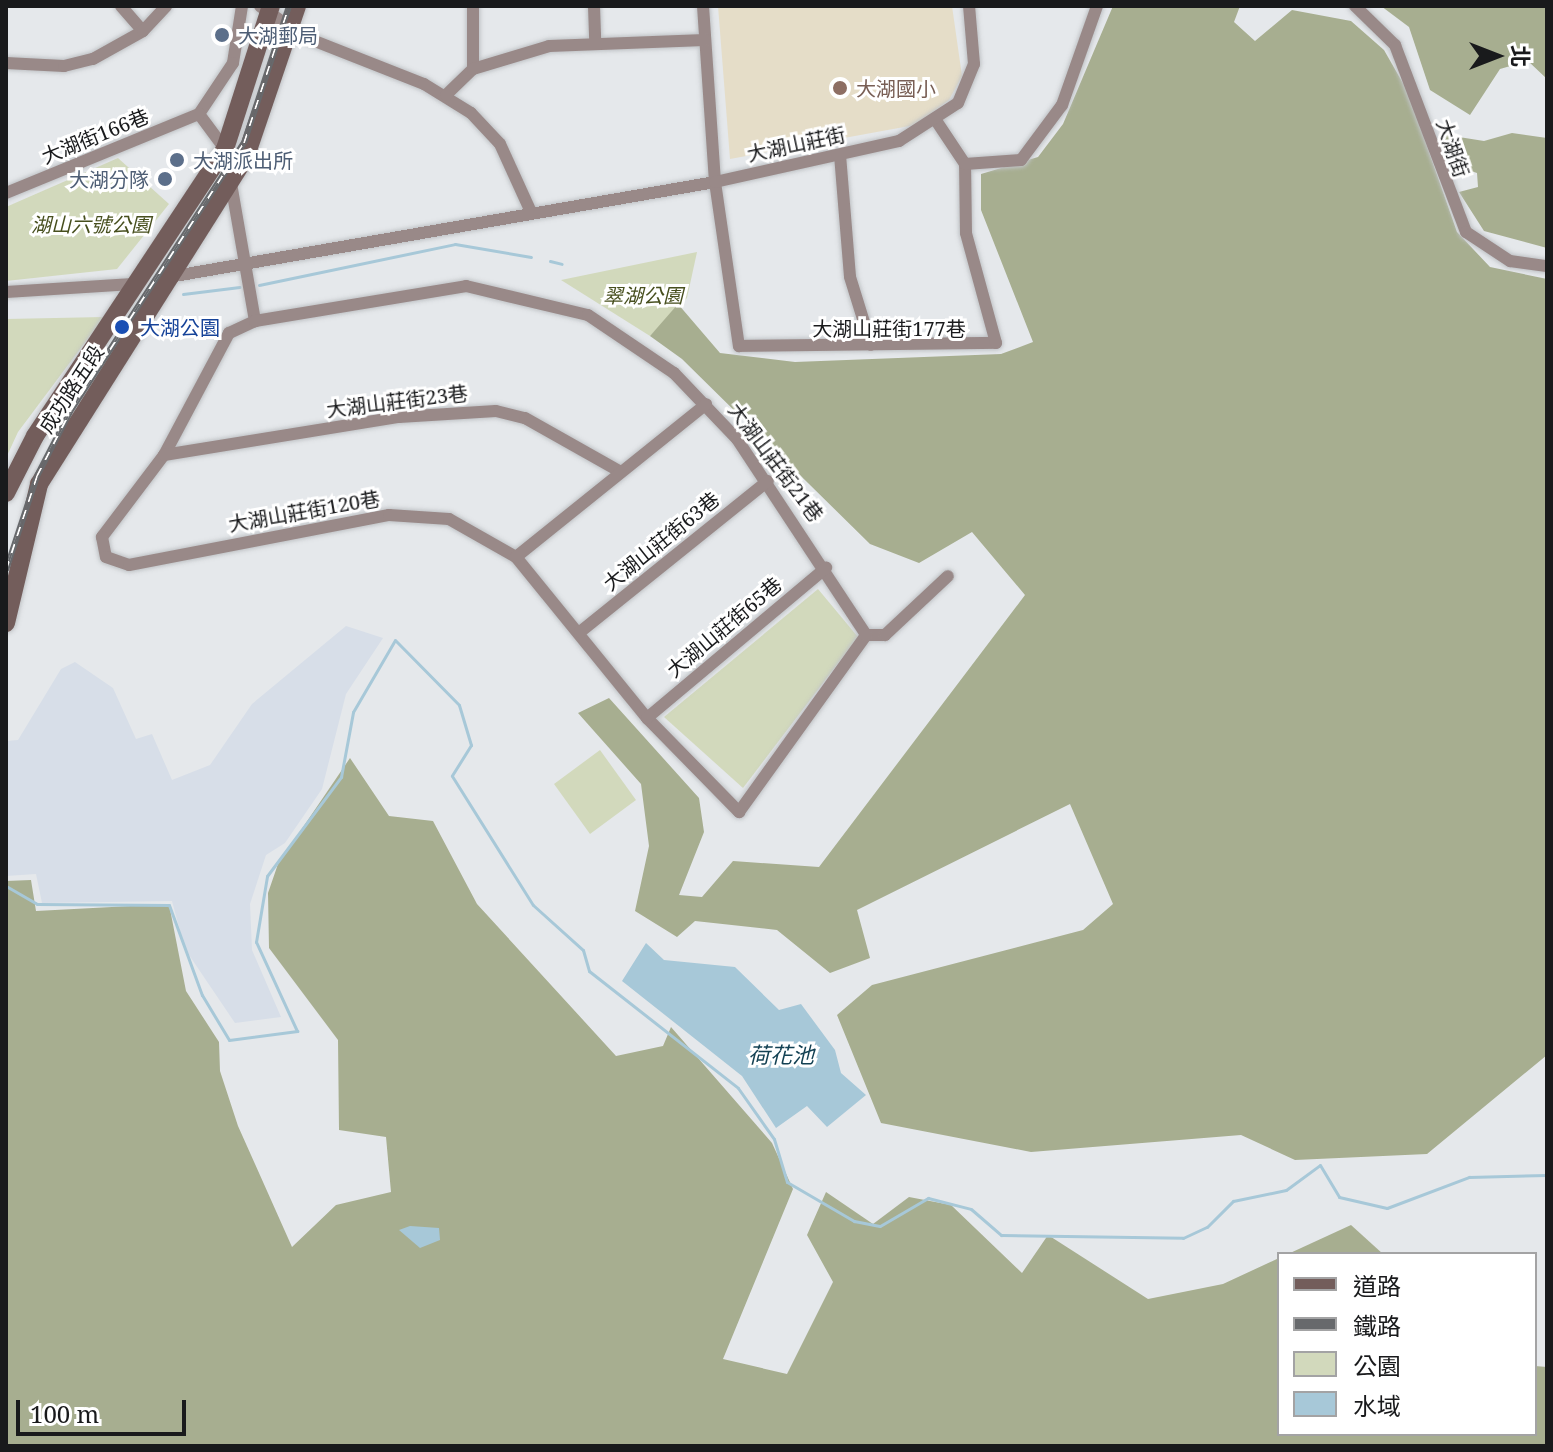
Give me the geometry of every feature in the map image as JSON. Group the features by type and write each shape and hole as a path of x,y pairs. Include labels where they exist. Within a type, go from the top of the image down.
{"main road":[{"name":"成功路五段","path":"6,493 133,284 225,149 267,8"},
{"name":"成功路五段","path":"6,623 39,484 233,178 270,102 296,15"}],"street":[{"path":"121,6 143,31"},
{"path":"6,63 64,66 143,31 166,6"},
{"path":"242,6 233,63 199,114 225,149 233,178 255,321"},
{"path":"473,6 473,69"},
{"path":"594,6 595,42"},
{"path":"703,6 715,182"},
{"name":"大湖山莊街","path":"169,277 715,182 899,141 937,122 958,103 974,64 969,6"},
{"path":"937,122 965,164 1021,160 1062,105 1097,6"},
{"name":"大湖街","path":"1355,6 1395,45 1466,232 1510,261 1547,266"},
{"path":"267,8 296,15 302,36 446,95 500,144 531,212"},
{"path":"446,95 473,69 549,46 705,40"},
{"name":"大湖街166巷","path":"6,193 199,114"},
{"path":"840,155 850,277 871,345"},
{"name":"大湖山莊街177巷","path":"715,182 739,346 996,343 966,233 965,164"},
{"path":"6,292 133,284"},
{"name":"大湖山莊街21巷","path":"255,321 466,286 518,293 619,332 706,404 768,481 866,635"},
{"name":"大湖山莊街120巷","path":"255,321 229,333 164,455 102,537 106,557 129,565 389,515 449,519 516,557 647,718 739,812 866,635"},
{"path":"516,557 706,404"},
{"name":"大湖山莊街23巷","path":"164,455 399,417 496,411 525,418 621,472"},
{"name":"大湖山莊街63巷","path":"580,632 768,481"},
{"name":"大湖山莊街65巷","path":"647,718 826,568"},
{"path":"866,635 885,635 948,576"}],"shaded area":[{"name":"大湖國小","path":"718,6 952,6 962,76 949,100 915,125 730,159"},
{"path":"346,626 383,638 346,694 322,789 285,843 266,855 250,904 252,950 281,1017 235,1023 185,949 172,901 42,903 36,874 6,876 6,741 18,740 61,669 75,662 113,688 136,739 152,734 172,780 210,765 252,704"}],"green space":[{"path":"1113,6 1240,6 1234,22 1255,41 1292,10 1351,21 1384,50 1408,92 1457,232 1490,267 1547,279 1547,1055 1427,1154 1295,1160 1241,1135 1031,1152 881,1123 837,1015 872,985 1083,930 1113,904 1070,804 857,910 870,958 830,973 777,930 695,921 677,937 635,911 649,846 641,784 578,713 609,698 699,798 704,832 679,895 702,897 733,861 819,867 1025,595 972,532 919,563 870,544 682,359 650,336 678,304 720,353 795,362 1001,354 1033,342 981,210 981,174 1038,157 1063,124"},
{"path":"1381,6 1547,6 1547,79 1528,61 1500,69 1470,115 1430,90 1409,27"},
{"path":"1512,133 1547,138 1547,248 1484,231 1459,192 1478,187 1477,173 1450,164 1440,134 1484,141"},
{"name":"湖山六號公園","path":"118,158 169,204 117,269 6,281 6,207"},
{"name":"翠湖公園","path":"697,252 687,298 650,336 561,280"},
{"name":"大湖公園","path":"104,317 18,432 6,458 6,319"},
{"path":"818,589 858,637 743,788 664,717"},
{"path":"600,750 636,800 590,834 554,784"},
{"path":"350,758 389,816 433,821 477,904 616,1056 663,1046 671,1027 772,1143 793,1189 723,1359 787,1374 833,1282 807,1235 826,1192 873,1224 909,1197 951,1205 1022,1273 1048,1235 1148,1299 1223,1284 1277,1259 1277,1436 1537,1436 1537,1366 1547,1367 1547,1446 6,1446 6,881 31,880 36,911 169,904 186,991 219,1042 220,1071 238,1126 292,1247 336,1205 391,1192 386,1137 339,1130 338,1040 269,948 268,893 278,864"},
{"path":"1351,1225 1381,1252 1292,1252"}],"water":[{"name":"荷花池","path":"646,943 664,960 735,967 779,1010 801,1004 835,1050 841,1073 866,1095 827,1127 807,1106 776,1128 742,1076 622,981"},
{"path":"410,1226 439,1228 440,1240 420,1248 399,1230"}],"waterway":[{"path":"259,285 455,244 531,257"},
{"path":"550,261 562,264"},
{"path":"183,294 240,287"},
{"path":"6,886 37,904 169,905 202,995 229,1040 297,1031 256,942 267,876 341,777 353,712 395,640 459,705 471,745 452,776 533,905 583,950 589,971 738,1088 774,1139 787,1182 854,1221 880,1226 928,1198 971,1209 1001,1235 1183,1238 1207,1227 1233,1201 1286,1190 1320,1165 1339,1197 1387,1208 1469,1177 1547,1175"}],"railway":[{"path":"6,570 37,476 71,410 244,143 289,6"}],"place":[{"name":"大湖郵局","path":"222,35"},
{"name":"大湖國小","path":"840,88"},
{"name":"大湖派出所","path":"177,160"},
{"name":"大湖分隊","path":"165,179"},
{"name":"大湖公園","path":"122,327"}]}
